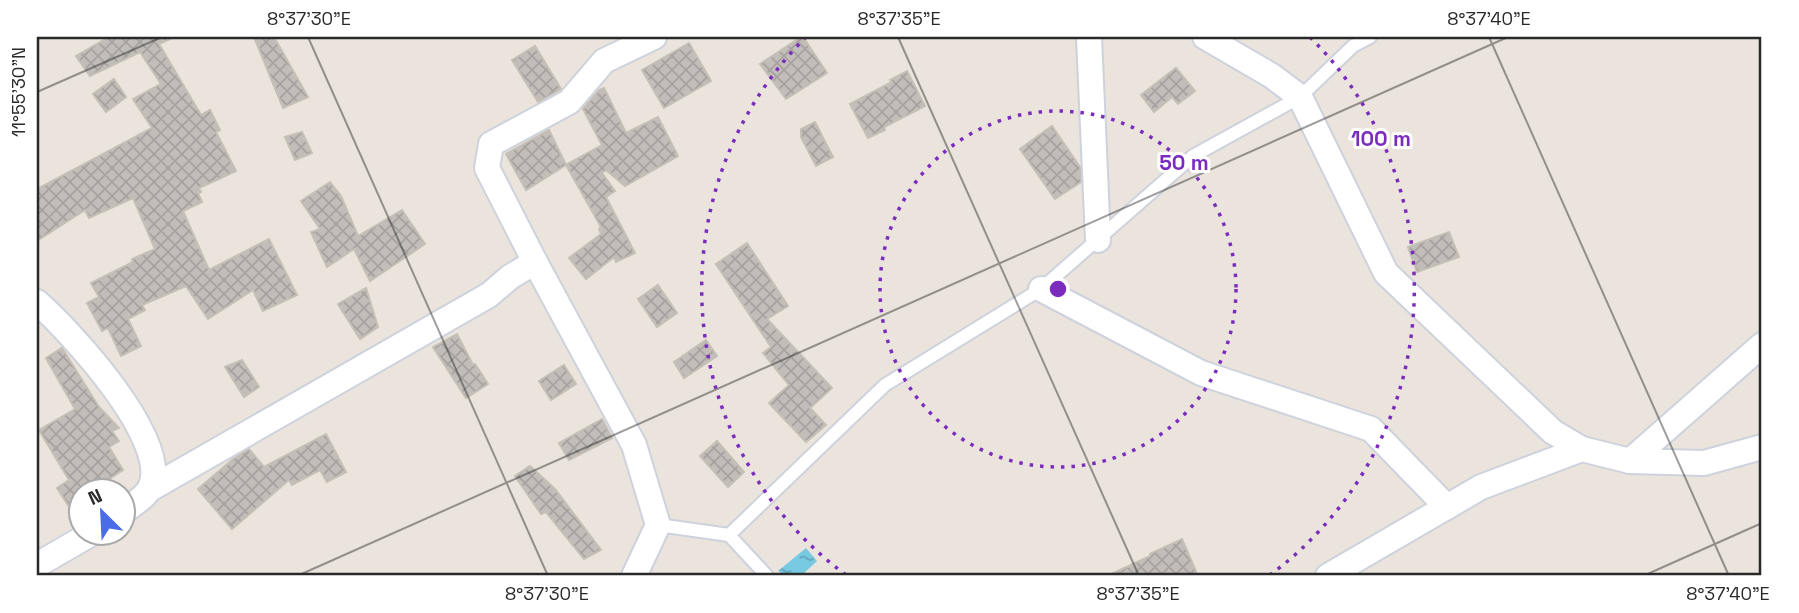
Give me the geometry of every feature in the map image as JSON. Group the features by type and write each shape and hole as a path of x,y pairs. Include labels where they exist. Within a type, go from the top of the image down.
{"street":[{"path":"634,576 657,525 634,445 487,168 491,144 569,102 604,61 654,37"},
{"path":"1089,37 1098,240"},
{"path":"1205,37 1272,76 1300,97 1386,273 1553,432 1582,449 1630,461 1703,463 1762,447"},
{"path":"136,501 150,489 489,295 510,277 535,262"},
{"path":"1041,289 1202,373 1371,429 1447,507"},
{"path":"37,302 96,363 136,422 155,464 150,489"},
{"path":"1630,461 1762,345"},
{"path":"1328,576 1481,488 1582,449"},
{"path":"37,565 71,546"}],"lane":[{"path":"729,535 885,385 1041,289 1193,156 1300,97 1353,46 1370,37"},
{"path":"657,525 729,535 767,576"}],"water":[{"path":"806,548 817,561 801,576 785,576 778,571"}],"building":[{"path":"109,37 174,37 159,44 201,115 210,110 220,130 216,132 236,171 199,188 202,202 183,211 209,270 269,239 297,295 263,311 253,290 208,319 186,286 142,305 145,310 128,319 141,346 121,356 108,328 102,331 87,303 99,297 91,283 155,249 133,198 89,218 85,210 37,241 37,189 152,128 133,99 161,84 140,52 90,76 76,56"},
{"path":"254,37 274,37 308,97 283,108"},
{"path":"801,37 827,73 786,99 760,64"},
{"path":"689,43 711,81 664,108 642,70"},
{"path":"535,46 561,89 538,102 512,60"},
{"path":"1176,68 1195,91 1178,104 1172,97 1154,112 1141,95"},
{"path":"907,71 925,106 868,138 850,104"},
{"path":"114,79 126,97 106,112 93,94"},
{"path":"604,88 626,133 658,117 678,156 625,186 606,170 602,173 615,191 606,197 635,253 616,262 614,257 586,279 569,258 601,234 601,227 566,165 602,145 583,109 599,90"},
{"path":"815,122 833,157 816,166 801,137 801,129"},
{"path":"1052,126 1080,167 1081,182 1055,199 1020,149"},
{"path":"549,130 566,165 526,190 506,154"},
{"path":"302,132 312,153 295,160 285,137"},
{"path":"330,182 341,196 358,236 402,210 425,244 370,281 354,249 327,267 311,232 320,229 301,201"},
{"path":"1449,232 1459,257 1417,272 1408,247"},
{"path":"747,243 788,306 767,319 832,388 810,408 826,425 806,442 769,403 789,385 763,353 771,347 716,264"},
{"path":"658,285 677,313 657,327 638,299"},
{"path":"366,288 378,327 360,339 338,304"},
{"path":"457,334 473,365 475,364 488,384 466,398 433,347"},
{"path":"706,340 717,356 684,378 674,362"},
{"path":"62,348 99,407 119,428 112,431 119,441 109,447 123,470 114,476 67,476 39,430 75,409 46,358"},
{"path":"242,360 259,387 244,397 225,367"},
{"path":"564,365 576,384 551,400 539,381"},
{"path":"602,419 612,438 569,460 559,443"},
{"path":"326,434 346,472 327,482 320,470 292,485 289,480 232,529 198,489 249,449 264,467"},
{"path":"717,441 744,472 728,487 700,456"},
{"path":"530,466 555,489 601,550 584,559 546,512 541,514 515,476"},
{"path":"66,482 66,502 57,488"},
{"path":"1182,539 1198,576 1107,576 1150,556"}]}
